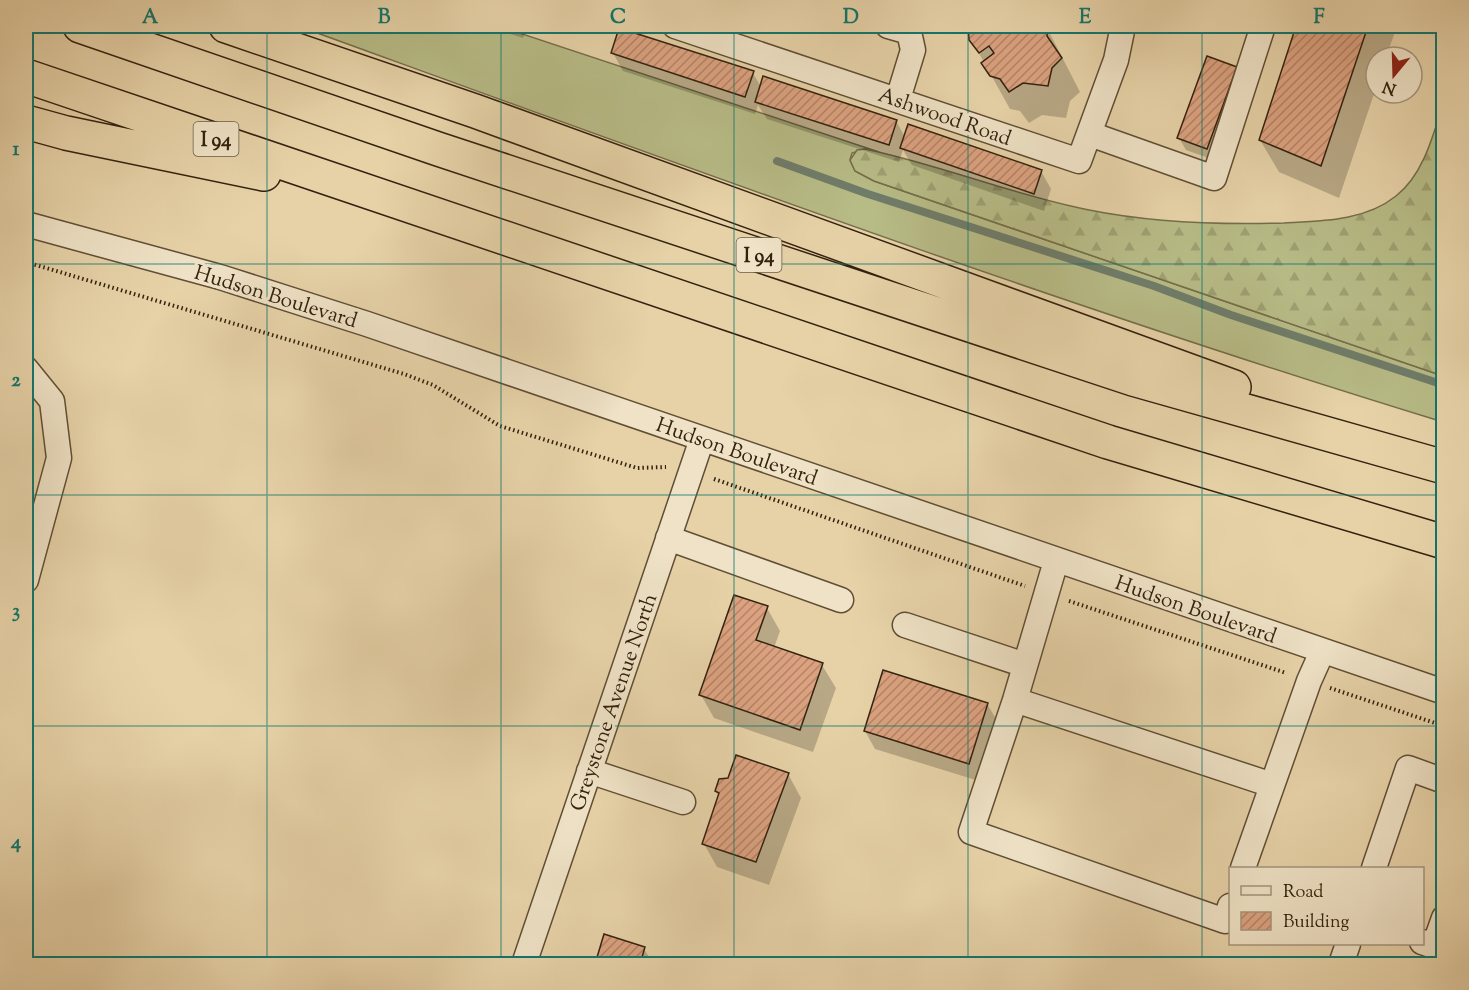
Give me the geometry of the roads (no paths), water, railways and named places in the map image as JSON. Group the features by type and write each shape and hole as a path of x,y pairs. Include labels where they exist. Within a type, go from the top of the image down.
{"highway":[{"name":"I 94","path":"80,26 438,149 1133,379 1443,466"},
{"path":"226,26 475,111 979,293 1443,466"},
{"name":"I 94","path":"26,76 1108,442 1443,542"},
{"path":"26,122 66,134 407,203"}],"street":[{"name":"Ashwood Road","path":"675,26 701,29 1079,162 1116,60 1123,26"},
{"path":"888,26 909,32 913,50 898,99"},
{"path":"1090,134 1214,178 1263,26"},
{"name":"Hudson Boulevard","path":"26,224 220,277 367,324 1443,692"},
{"path":"26,369 52,401 59,458 26,580"},
{"name":"Greystone Avenue North","path":"524,964 702,439"},
{"path":"668,538 841,600"},
{"path":"1056,561 1015,700 971,832 1225,921 1229,909"},
{"path":"905,625 1025,665"},
{"path":"1243,867 1309,681 1322,652"},
{"path":"1015,700 1272,785"},
{"path":"1374,867 1408,768 1443,781"},
{"path":"589,771 683,802"},
{"path":"1424,943 1434,946 1443,918"},
{"path":"1341,964 1348,945"}],"waterway":[{"path":"777,161 868,194 1154,286 1231,315 1444,385"}]}
